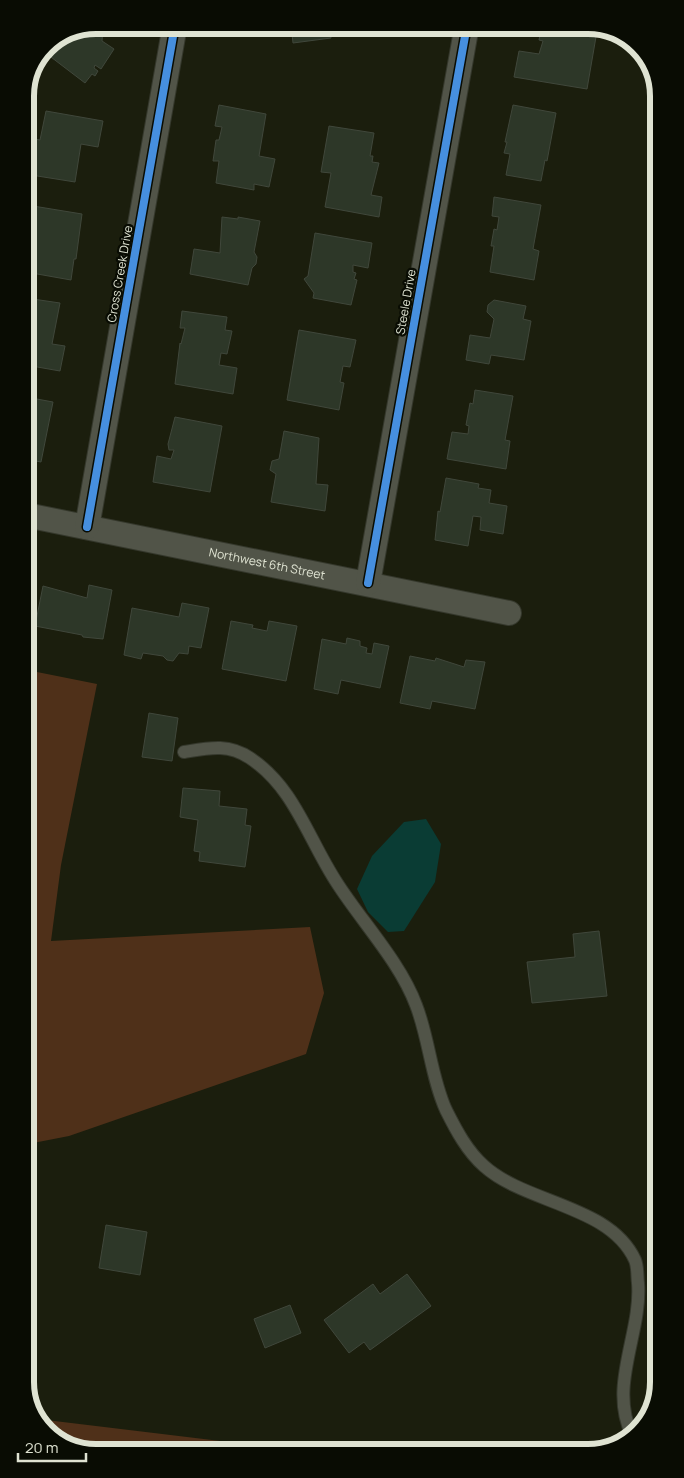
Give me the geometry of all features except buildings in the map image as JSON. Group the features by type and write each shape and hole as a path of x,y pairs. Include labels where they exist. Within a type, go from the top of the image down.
{"street":[{"name":"Cross Creek Drive","path":"87,527 174,34"},
{"name":"Steele Drive","path":"368,583 465,34"},
{"name":"Northwest 6th Street","path":"34,517 509,613"}],"lane":[{"path":"184,752 227,746 248,756 269,772 291,797 335,881 401,973 417,1005 445,1107 465,1146 484,1167 514,1185 595,1220 622,1240 636,1262 639,1295 623,1390 623,1412 629,1429"}],"shaded area":[{"path":"34,671 97,684 61,865 51,941 310,927 324,993 306,1054 69,1136 34,1143"},
{"path":"46,1420 245,1444 91,1444 68,1438 58,1432"}],"water":[{"path":"426,819 441,844 435,882 404,931 388,932 368,912 357,889 372,856 404,822"}],"cycle path":[{"path":"87,527 173,34"},
{"path":"368,583 465,34"}]}
